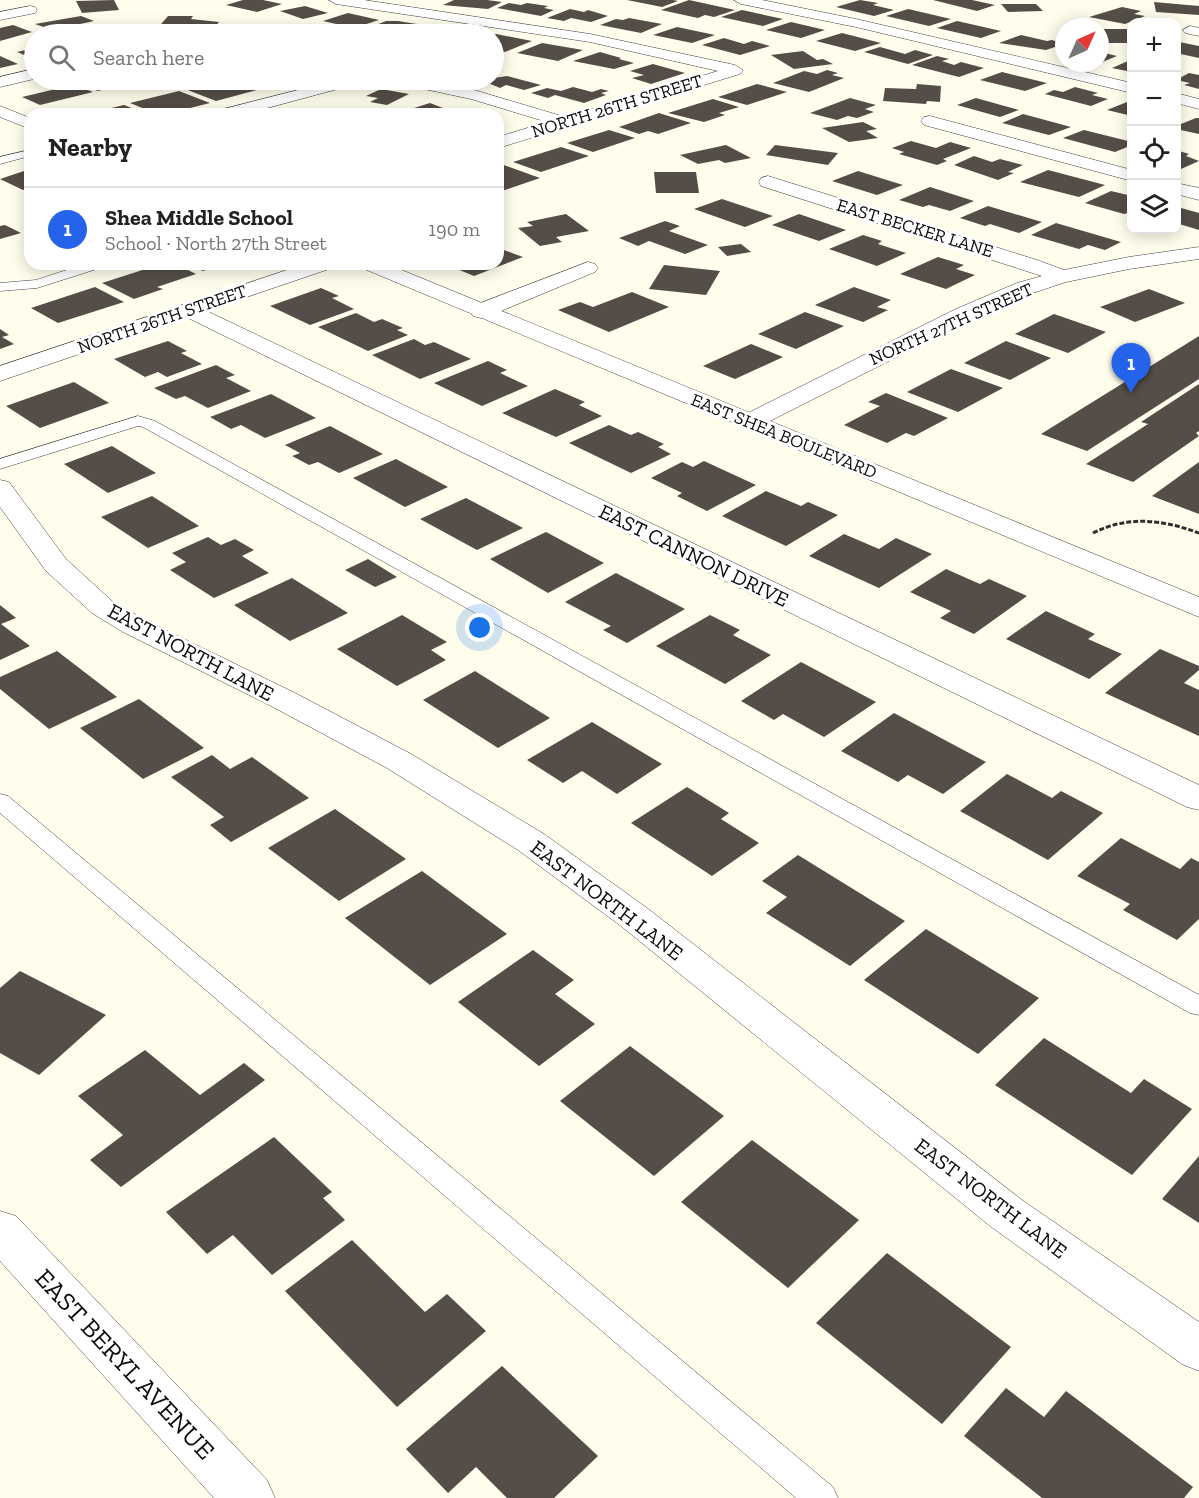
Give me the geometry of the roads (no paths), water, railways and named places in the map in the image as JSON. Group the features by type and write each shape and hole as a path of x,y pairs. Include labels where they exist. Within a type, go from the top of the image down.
{"street":[{"name":"NORTH 26TH STREET","path":"336,0 496,24"},
{"path":"741,0 856,23 1127,87"},
{"path":"0,16 30,10"},
{"name":"NORTH 26TH STREET","path":"504,25 590,38 735,70 504,141"},
{"path":"0,82 24,76"},
{"path":"249,108 316,90"},
{"path":"450,90 564,122"},
{"path":"1181,99 1199,104"},
{"path":"3,115 24,122"},
{"path":"930,122 1127,175"},
{"name":"EAST BECKER LANE","path":"768,182 1030,264 1062,277"},
{"path":"1181,189 1199,194"},
{"name":"NORTH 27TH STREET","path":"749,422 984,305 1062,277 1129,263 1199,253"},
{"path":"481,311 588,268"},
{"name":"NORTH 26TH STREET","path":"0,374 307,270"},
{"name":"EAST SHEA BOULEVARD","path":"383,270 1199,608"},
{"name":"EAST CANNON DRIVE","path":"190,310 1199,799"},
{"name":"EAST NORTH LANE","path":"0,488 56,565 102,606 134,626 284,700 399,761 531,842 634,917 1006,1213 1199,1349"},
{"name":"EAST BERYL AVENUE","path":"0,1230 249,1498"}],"lane":[{"path":"0,161 24,155"},
{"path":"0,287 16,288 35,284 79,270"},
{"path":"0,464 138,421 149,424 1199,1006"},
{"path":"0,801 821,1498"}],"place":[{"name":"Shea Middle School","path":"1131,393"}]}
